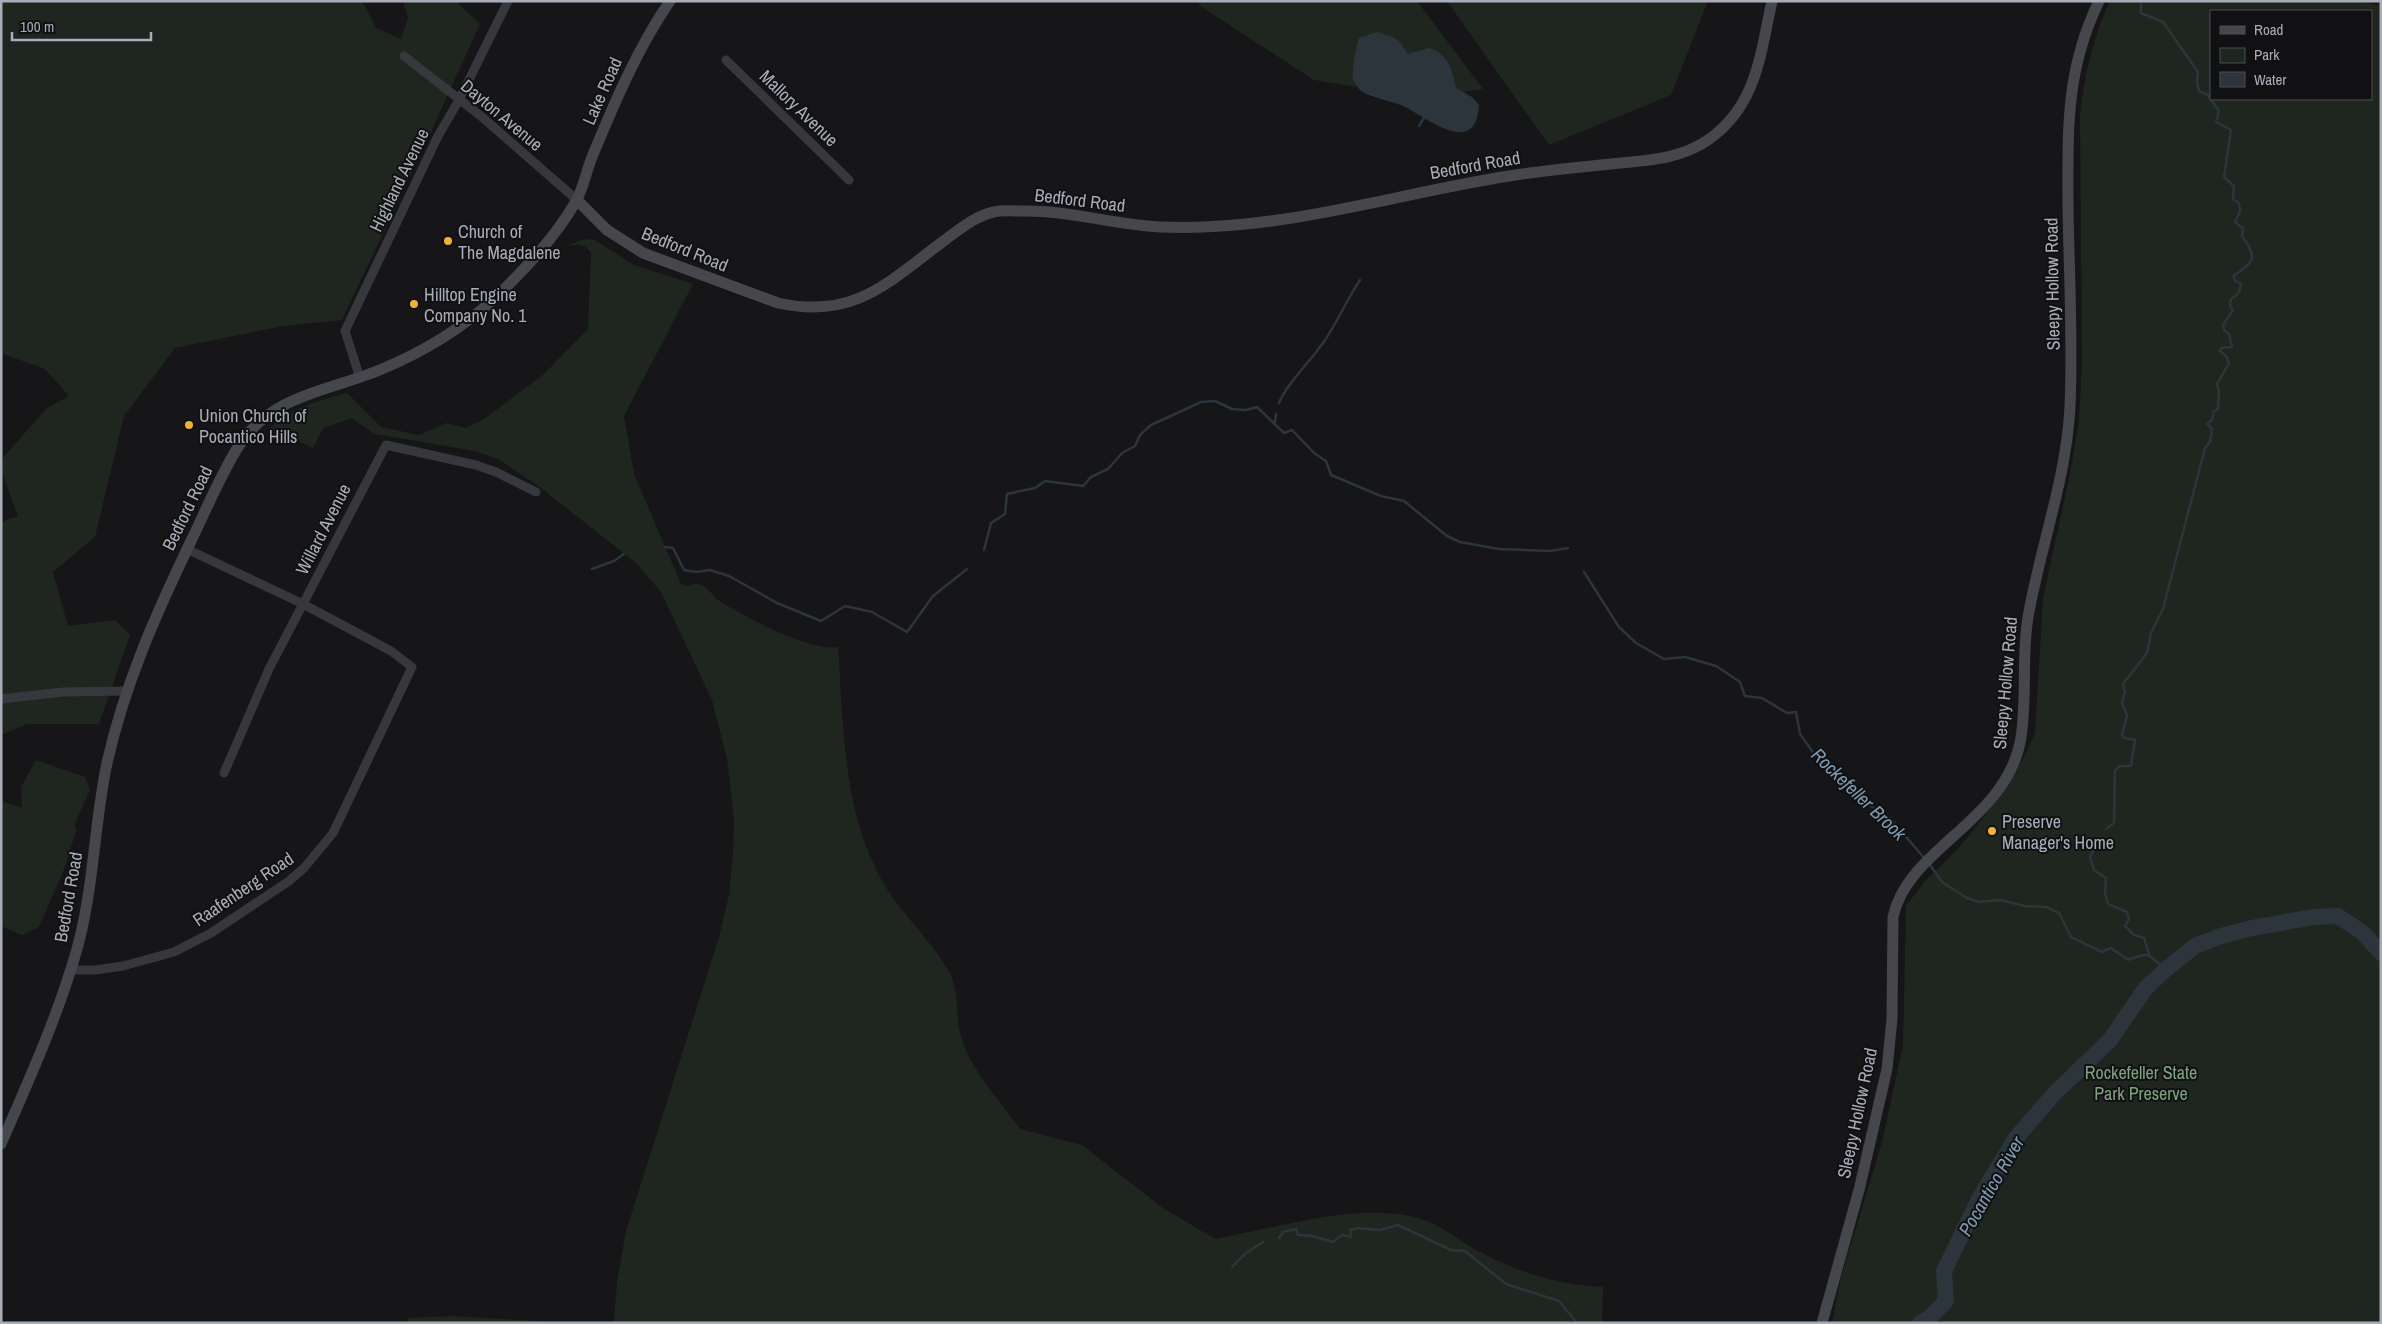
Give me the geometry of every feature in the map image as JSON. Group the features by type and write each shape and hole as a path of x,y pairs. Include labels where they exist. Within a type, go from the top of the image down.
{"main road":[{"name":"Lake Road","path":"577,200 593,154 637,56 654,23 670,1"},
{"name":"Bedford Road","path":"1,1144 35,1068 78,946 89,892 107,765 126,692 156,614 226,467 251,430 283,405 301,395 338,386 404,359 430,346 476,315 534,259 577,200 607,230 643,253 778,303 798,308 822,309 860,299 877,290 969,223 995,211 1033,210 1133,225 1199,227 1265,221 1541,171 1663,159 1702,144 1728,124 1744,104 1755,81 1772,1"},
{"name":"Sleepy Hollow Road","path":"1822,1323 1859,1190 1887,1069 1892,1019 1893,917 1895,905 1904,888 1924,865 1983,810 1996,794 2009,774 2020,743 2025,681 2024,639 2064,452 2070,408 2068,154 2072,83 2083,40 2099,1"}],"street":[{"name":"Highland Avenue","path":"360,378 345,331 438,136 459,100 508,1"},
{"name":"Dayton Avenue","path":"404,56 577,200"},
{"name":"Mallory Avenue","path":"726,60 849,180"},
{"name":"Willard Avenue","path":"224,773 269,669 386,445 476,465 496,472 536,492"},
{"path":"188,548 303,604"},
{"name":"Raafenberg Road","path":"70,970 95,970 123,966 174,952 211,933 289,882 304,868 333,833 412,667 391,651 303,604"},
{"path":"1,699 63,692 126,692"}],"green space":[{"path":"1,1 362,1 376,28 401,39 408,18 403,1 460,1 459,4 480,24 342,320 283,326 175,348 124,416 95,537 53,572 68,626 115,620 130,635 99,724 27,724 1,735 1,522 18,516 1,470 1,460 47,408 69,396 45,369 1,353"},
{"path":"1198,1 1417,1 1483,89 1422,98 1314,80 1200,6"},
{"path":"1447,1 1708,1 1671,95 1549,145"},
{"name":"Rockefeller State Park Preserve","path":"2110,1 2361,1 2381,6 2381,1323 1832,1323 1840,1281 1882,1142 1903,1045 1906,906 1925,881 1958,849 1999,798 2024,757 2035,733 2043,598 2070,474 2079,420 2082,365 2080,116 2090,57"},
{"path":"593,239 634,265 693,284 624,416 634,474 681,584 686,586 697,583 702,585 718,600 733,609 794,639 825,647 838,647 844,741 853,802 861,832 872,861 887,889 936,952 950,974 955,989 959,1029 965,1049 987,1085 1020,1129 1082,1145 1163,1208 1215,1239 1341,1215 1391,1213 1414,1217 1433,1224 1498,1261 1527,1273 1572,1284 1603,1287 1602,1323 614,1323 617,1282 626,1231 719,937 729,895 734,820 727,759 712,700 661,592 635,562 537,485 498,459 475,451 374,434 352,418 323,428 313,448 270,428 296,410 347,393 381,427 419,435 446,423 466,428 484,419 544,374 588,329 591,253 583,245 564,247 582,240"},
{"path":"36,760 85,777 90,790 74,826 77,828 63,872 39,927 22,935 1,926 1,801 22,808 21,787"},
{"path":"451,1316 578,1323 408,1323 408,1318"}],"water":[{"path":"1377,32 1399,41 1408,54 1429,48 1441,54 1451,70 1456,88 1472,97 1479,105 1476,121 1469,130 1460,132 1449,130 1403,106 1369,95 1360,90 1353,80 1358,41 1359,38"}],"waterway":[{"path":"2141,1 2141,13 2163,22 2198,72 2197,83 2199,91 2210,98"},
{"path":"2106,829 2114,823 2115,770 2120,766 2131,766 2135,740 2124,738 2122,735 2127,715 2122,703 2125,692 2123,684 2147,653 2151,633 2163,609 2205,448 2210,442 2212,429 2207,424 2212,420 2214,411 2218,409 2219,392 2217,384 2229,363 2227,357 2220,351 2221,348 2232,347 2229,334 2224,330 2223,325 2233,310 2230,305 2231,299 2238,293 2241,287 2241,284 2234,280 2234,275 2247,266 2252,258 2250,249 2242,236 2243,228 2235,222 2240,211 2239,203 2233,199 2234,186 2224,177 2231,130 2216,122 2219,111 2211,100"},
{"path":"1419,126 1424,118"},
{"path":"1279,403 1288,388 1320,348 1360,280"},
{"name":"Rockefeller Brook","path":"984,550 991,523 1005,514 1007,494 1035,488 1045,481 1083,486 1091,477 1108,469 1122,453 1135,446 1140,435 1151,425 1201,402 1215,401 1232,409 1246,410 1257,407 1284,433 1292,430 1314,453 1326,461 1331,475 1381,496 1404,501 1447,536 1460,542 1499,549 1550,551 1568,548"},
{"path":"1275,422 1276,414"},
{"name":"Rockefeller Brook","path":"665,547 673,548 684,570 696,572 710,570 729,576 777,603 821,621 845,606 872,612 907,632 933,596 967,569"},
{"name":"Rockefeller Brook","path":"592,569 614,561 624,554"},
{"name":"Rockefeller Brook","path":"1584,572 1619,627 1636,643 1664,659 1685,657 1716,666 1740,682 1745,696 1762,698 1787,713 1796,712 1800,734 1820,762 1829,765 1860,799 1890,818 1925,859"},
{"path":"2098,841 2090,857 2094,870 2106,878 2105,893 2108,904 2127,912 2129,919 2125,926 2134,935 2144,938 2149,954"},
{"name":"Rockefeller Brook","path":"1930,865 1942,882 1967,898 1979,902 2000,900 2025,906 2046,907 2059,913 2071,937 2102,952 2111,948 2128,960 2145,955 2152,957 2165,970"},
{"name":"Pocantico River","path":"1920,1323 1928,1319 1946,1301 1944,1271 1979,1199 2015,1139 2054,1094 2110,1040 2145,989 2165,970 2195,946 2221,936 2252,928 2314,917 2338,916 2363,933 2381,953"},
{"path":"1279,1238 1283,1232 1296,1229 1298,1235 1312,1236 1333,1242 1342,1235 1351,1237 1350,1230 1357,1228 1380,1230 1398,1225 1451,1250 1465,1251 1506,1284 1559,1301 1577,1323"},
{"path":"1232,1267 1246,1253 1263,1242"}],"place":[{"name":"Church of The Magdalene","path":"448,241"},
{"name":"Hilltop Engine Company No. 1","path":"414,304"},
{"name":"Union Church of Pocantico Hills","path":"189,425"},
{"name":"Preserve Manager's Home","path":"1992,831"}]}
